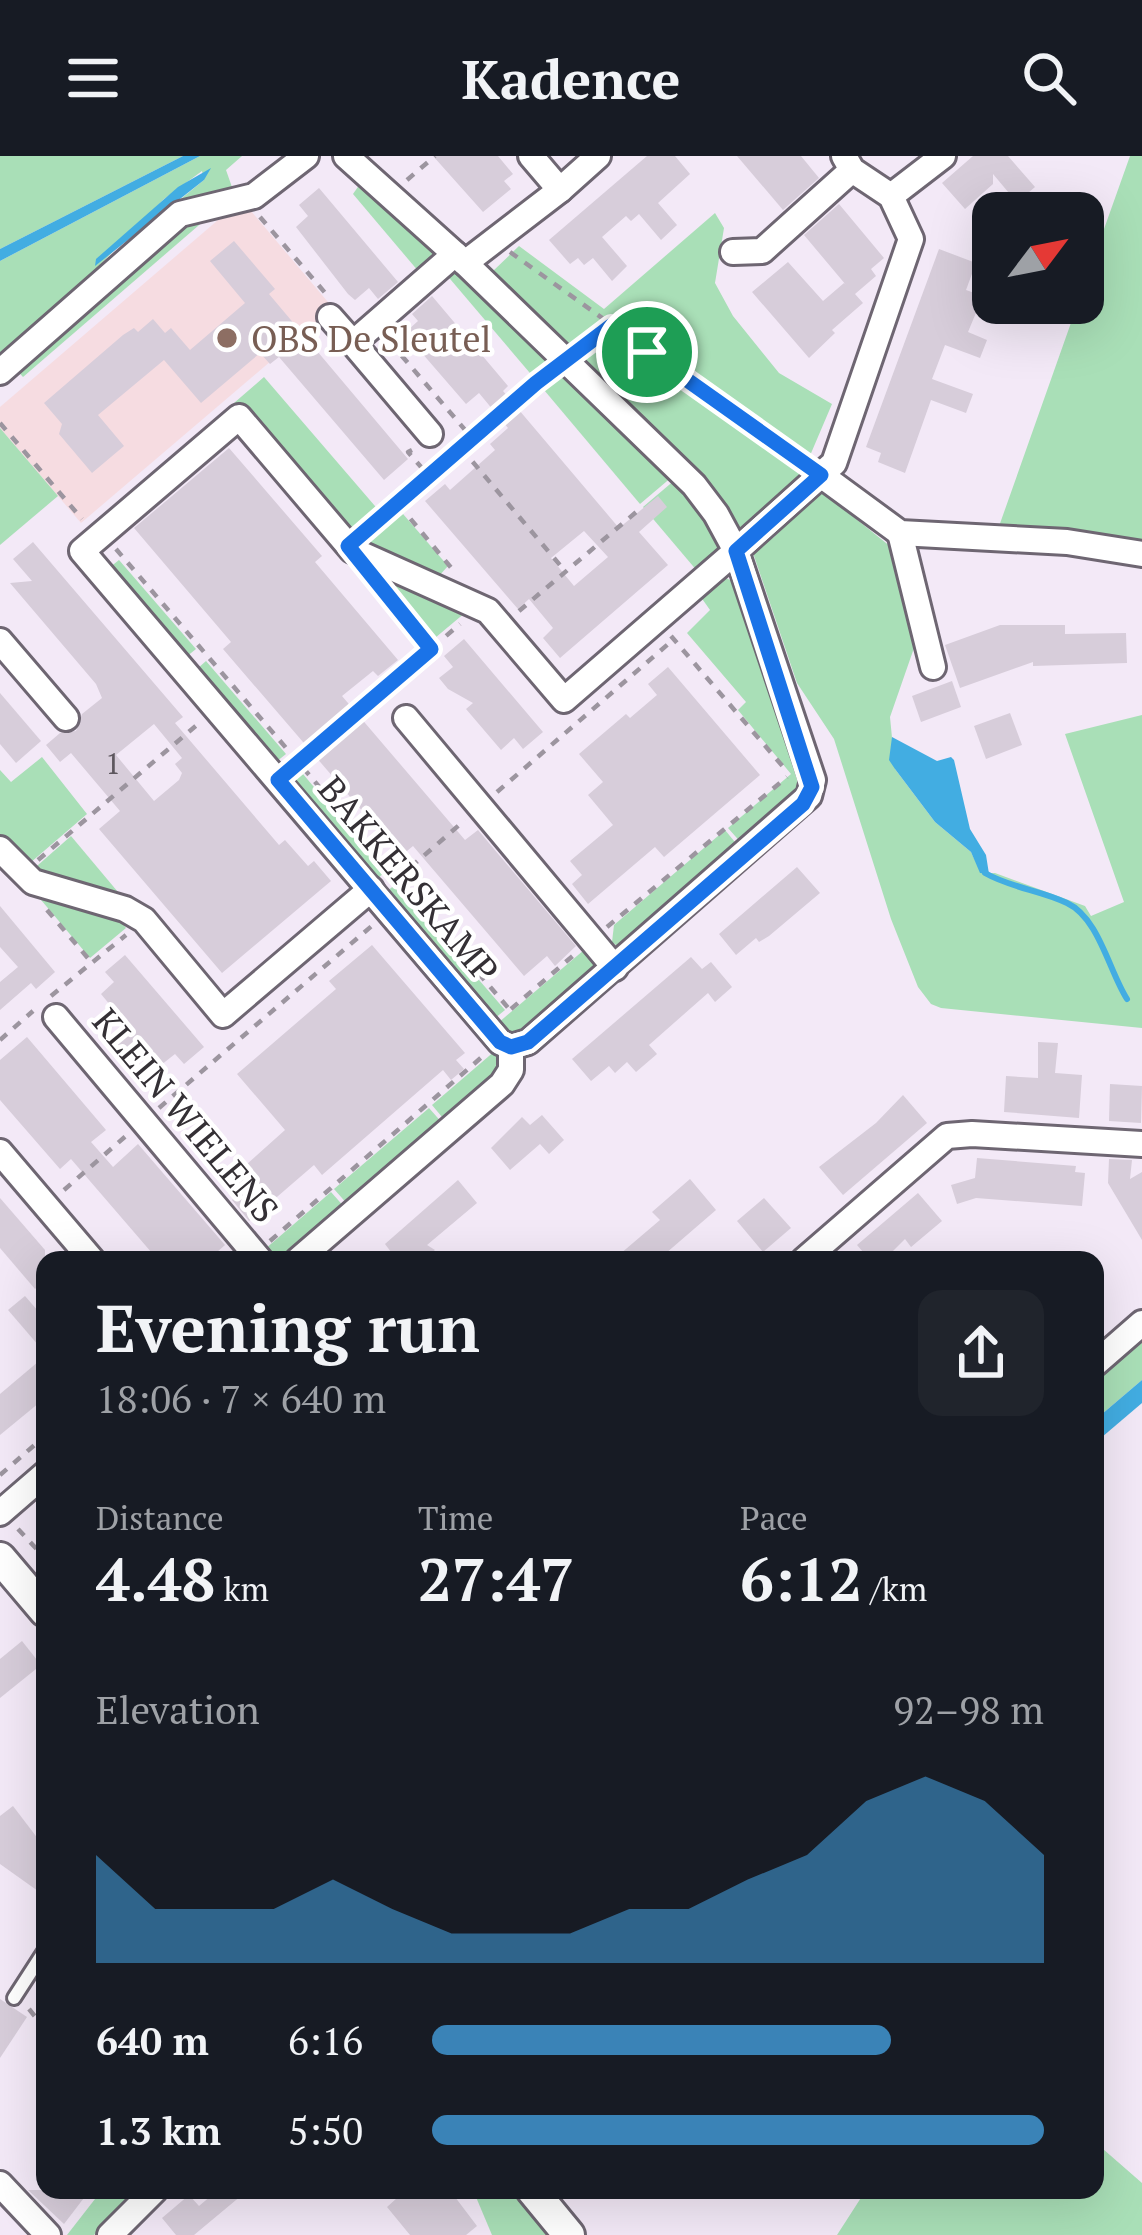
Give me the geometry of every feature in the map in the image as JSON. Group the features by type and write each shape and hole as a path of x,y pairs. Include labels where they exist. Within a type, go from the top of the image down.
{"street":[{"path":"0,372 180,214 254,196 306,156"},
{"path":"308,1251 502,1084 511,1070 500,1039 528,1042 803,804 812,787 736,551 694,484 346,156"},
{"path":"531,156 560,190"},
{"path":"352,343 460,259 496,242 598,156"},
{"path":"891,196 944,156"},
{"path":"100,535 239,417 350,548 480,607 564,700 666,630 736,551 834,463 910,239 891,196 848,163 761,251 733,252"},
{"path":"330,317 430,434"},
{"path":"821,475 900,533 1067,542 1142,554"},
{"path":"900,533 933,667"},
{"name":"BAKKERSKAMP","path":"100,535 82,551 278,780 384,894 500,1039"},
{"path":"0,641 66,718"},
{"path":"406,718 615,968"},
{"path":"0,849 33,882 125,909 144,920 223,1015 384,894"},
{"name":"KLEIN WIELENS","path":"56,1017 252,1251"},
{"path":"814,1251 947,1136 1142,1144"},
{"path":"0,1152 84,1251"},
{"path":"1104,1356 1142,1323"},
{"path":"1,1512 36,1482"},
{"path":"0,1558 36,1600"},
{"path":"0,2184 48,2235"},
{"path":"110,2235 145,2199"},
{"path":"539,2199 569,2235"}],"lane":[{"path":"14,1998 36,1964"}],"path":[{"path":"389,195 435,156"},
{"path":"253,208 339,310 330,317"},
{"path":"496,242 821,475"},
{"path":"375,323 472,438"},
{"path":"431,649 350,548 472,438 611,326"},
{"path":"0,423 298,764 384,894 510,1010"},
{"path":"461,448 565,571"},
{"path":"398,503 458,575"},
{"path":"501,626 641,508"},
{"path":"278,780 480,607"},
{"path":"46,1206 143,1121 666,630 790,774 510,1010 500,1039 264,1251"},
{"path":"22,874 216,709"},
{"path":"47,910 92,964"},
{"path":"0,1040 144,920"},
{"path":"0,1474 36,1444"},
{"path":"1,1512 36,1549"},
{"path":"14,1998 36,2017"}],"shaded area":[{"path":"251,211 333,308 81,523 0,428 0,407 218,220"}],"green space":[{"path":"0,156 183,156 0,249"},
{"path":"200,156 242,156 226,170 233,190 0,357 0,261","holes":["202,171 204,180 99,266 164,199"]},
{"path":"1130,156 1142,156 1142,550 997,532 1071,324 1104,324 1104,229"},
{"path":"360,184 437,251 419,272 353,194"},
{"path":"213,213 23,377 13,366 179,227"},
{"path":"715,213 724,228 715,283 733,316 779,373 832,404 806,465 811,470 743,532 699,472 492,272 519,246 604,309"},
{"path":"453,266 554,363 535,379 445,273"},
{"path":"559,368 673,476 640,504 539,384"},
{"path":"264,377 381,513 357,533 347,523 340,527 234,403"},
{"path":"0,428 58,496 0,545"},
{"path":"676,479 699,505 721,546 698,572 643,507"},
{"path":"820,490 896,551 915,637 890,717 895,769 935,822 971,852 981,873 995,873 1085,906 1091,916 1124,902 1065,734 1142,715 1142,1028 941,1008 931,1004 918,987 891,919 834,739 797,683 752,550 774,537"},
{"path":"397,507 448,566 438,577 355,543"},
{"path":"119,560 196,649 186,657 109,568"},
{"path":"361,563 466,612 429,643"},
{"path":"726,578 734,582 802,779 801,789 743,845 728,828 791,774 738,710 746,702 687,633 710,610 698,593"},
{"path":"206,661 286,754 276,762 197,669"},
{"path":"42,757 87,814 30,863 20,852 14,856 0,840 0,770 11,782"},
{"path":"298,768 385,872 376,880 288,777"},
{"path":"725,830 739,847 621,949 612,942 614,925"},
{"path":"71,836 128,904 29,873"},
{"path":"396,884 505,1010 494,1019 386,892"},
{"path":"36,894 119,919 126,928 90,958"},
{"path":"584,950 599,968 524,1031 509,1032 498,1023"},
{"path":"496,1050 498,1074 447,1123 432,1105"},
{"path":"429,1108 444,1125 349,1206 334,1189"},
{"path":"331,1192 346,1209 297,1251 264,1250"},
{"path":"1142,1333 1142,1380 1104,1412 1104,1366"},
{"path":"1104,2150 1142,2183 1142,2235 837,2235 860,2199 1104,2199"},
{"path":"95,2199 128,2199 94,2235 67,2235"},
{"path":"477,2199 528,2199 558,2235 492,2235"}],"water":[{"path":"183,156 200,156 0,261 0,249"},
{"path":"211,168 204,180 95,266 96,259 178,187"},
{"path":"892,737 937,761 954,760 970,829 986,855 989,874 980,873 971,852 935,822 895,769 889,760"},
{"path":"1142,1380 1142,1403 1104,1435 1104,1412"}],"building":[{"path":"433,156 498,156 513,174 504,181 511,189 483,212"},
{"path":"647,156 675,156 690,174 658,203 677,225 661,240 639,214 631,221 626,216 602,237 627,266 612,281 593,258 584,265 578,258 570,264 549,240"},
{"path":"737,156 801,156 819,178 783,210"},
{"path":"973,156 1008,156 1035,187 1029,192 1008,192 993,174 993,184 984,192 972,192 972,203 965,209 942,183"},
{"path":"319,188 398,282 378,299 369,288 355,300 348,294 296,227 308,216 299,205"},
{"path":"839,204 884,258 871,269 876,276 855,294 863,303 809,358 752,292 788,262 823,301 846,285 804,235"},
{"path":"234,241 275,289 269,294 408,459 384,480 279,357 270,364 260,353 201,403 164,360 98,415 124,446 92,473 59,434 62,424 44,403 123,335 134,328 138,332 153,319 165,333 171,328 190,350 245,303 210,261"},
{"path":"939,249 972,261 966,290 972,292 968,332 987,340 980,358 945,345 932,379 973,394 966,413 931,400 905,473 878,462 881,453 866,447"},
{"path":"432,296 508,386 503,391 619,528 658,496 667,507 639,532 668,565 560,658 543,638 553,628 529,599 518,609 425,501 445,484 450,490 495,450 490,444 508,428 479,393 466,404 408,337 408,330 418,321 412,314","holes":["584,531 608,557 574,586 551,558"]},
{"path":"229,448 322,556 315,562 398,660 378,676 373,671 342,696 465,840 478,830 576,946 555,966 547,956 524,976 413,846 401,856 223,649 231,642 134,528"},
{"path":"33,542 183,717 175,723 279,845 285,840 308,866 314,861 331,881 222,973 99,829 120,811 71,753 60,762 46,745 60,733 76,731 82,714 102,698 96,684 10,583 32,581 13,559","holes":["154,724 182,758 175,764 182,773 179,780 154,801 116,755"]},
{"path":"1000,625 1065,625 1065,634 1126,633 1127,663 1033,666 1033,662 960,688 945,645"},
{"path":"464,639 543,732 523,749 514,738 501,750 466,709 473,703 439,678 453,667 444,656"},
{"path":"668,667 760,775 664,857 655,847 588,904 572,884 582,875 570,861 613,825 588,795 603,782 579,754 657,695 648,684"},
{"path":"952,681 961,707 921,722 912,696"},
{"path":"0,693 41,741 16,763 0,744"},
{"path":"1010,713 1022,745 986,759 974,726"},
{"path":"797,867 820,893 769,936 759,942 756,938 736,955 719,934"},
{"path":"0,906 55,972 36,989 31,983 0,1010 0,982 18,967 0,947"},
{"path":"372,945 465,1053 456,1060 464,1069 451,1080 443,1070 322,1175 314,1165 249,1221 232,1200 240,1193 229,1180 285,1130 237,1074 336,989 329,981"},
{"path":"125,955 204,1047 184,1064 175,1054 161,1065 139,1049 129,1058 116,1043 131,1030 101,994 114,982 105,972"},
{"path":"691,957 702,969 711,962 732,987 715,1002 708,993 649,1045 657,1054 636,1072 627,1062 615,1073 609,1066 591,1081 572,1059"},
{"path":"27,1037 106,1130 91,1142 113,1167 138,1144 225,1245 218,1251 150,1251 71,1159 60,1169 0,1100 0,1060"},
{"path":"1038,1042 1058,1043 1055,1073 1082,1075 1079,1118 1004,1112 1006,1076 1038,1078"},
{"path":"1110,1084 1142,1086 1141,1123 1109,1121"},
{"path":"903,1095 927,1123 843,1195 819,1167 876,1123"},
{"path":"542,1115 564,1140 549,1154 540,1144 510,1170 491,1148 522,1117 530,1125"},
{"path":"977,1158 1076,1166 1075,1172 1085,1173 1082,1206 976,1198 957,1204 951,1185 975,1178"},
{"path":"1109,1159 1132,1160 1130,1179 1142,1172 1142,1240 1108,1183"},
{"path":"690,1179 716,1210 668,1251 624,1251 660,1220 652,1212"},
{"path":"458,1180 477,1203 427,1245 434,1251 390,1251 385,1244"},
{"path":"918,1193 942,1221 911,1247 905,1239 893,1251 862,1251 857,1245"},
{"path":"0,1198 45,1250 36,1251 35,1289 0,1248"},
{"path":"764,1198 791,1228 762,1251 737,1221"},
{"path":"25,1296 36,1309 36,1343 8,1310"},
{"path":"36,1364 36,1405 0,1435 0,1394"},
{"path":"22,1641 36,1659 36,1669 0,1698 0,1659"},
{"path":"13,1806 36,1836 36,1890 0,1864 0,1816"},
{"path":"0,1999 27,2017 0,2058"},
{"path":"38,2199 83,2199 64,2224"},
{"path":"184,2199 199,2206 207,2199 237,2199 194,2235 176,2235 162,2218"},
{"path":"396,2199 457,2199 477,2226 466,2235 410,2235 387,2207"}],"waterway":[{"path":"985,873 1078,910 1095,933 1127,999"}],"place":[{"name":"OBS De Sleutel","path":"227,338"}],"route":[{"path":"611,326 647,352 821,475 736,551 812,787 803,804 615,968 528,1042 511,1047 500,1042 278,780 431,649 348,546 536,383 611,326"}]}
